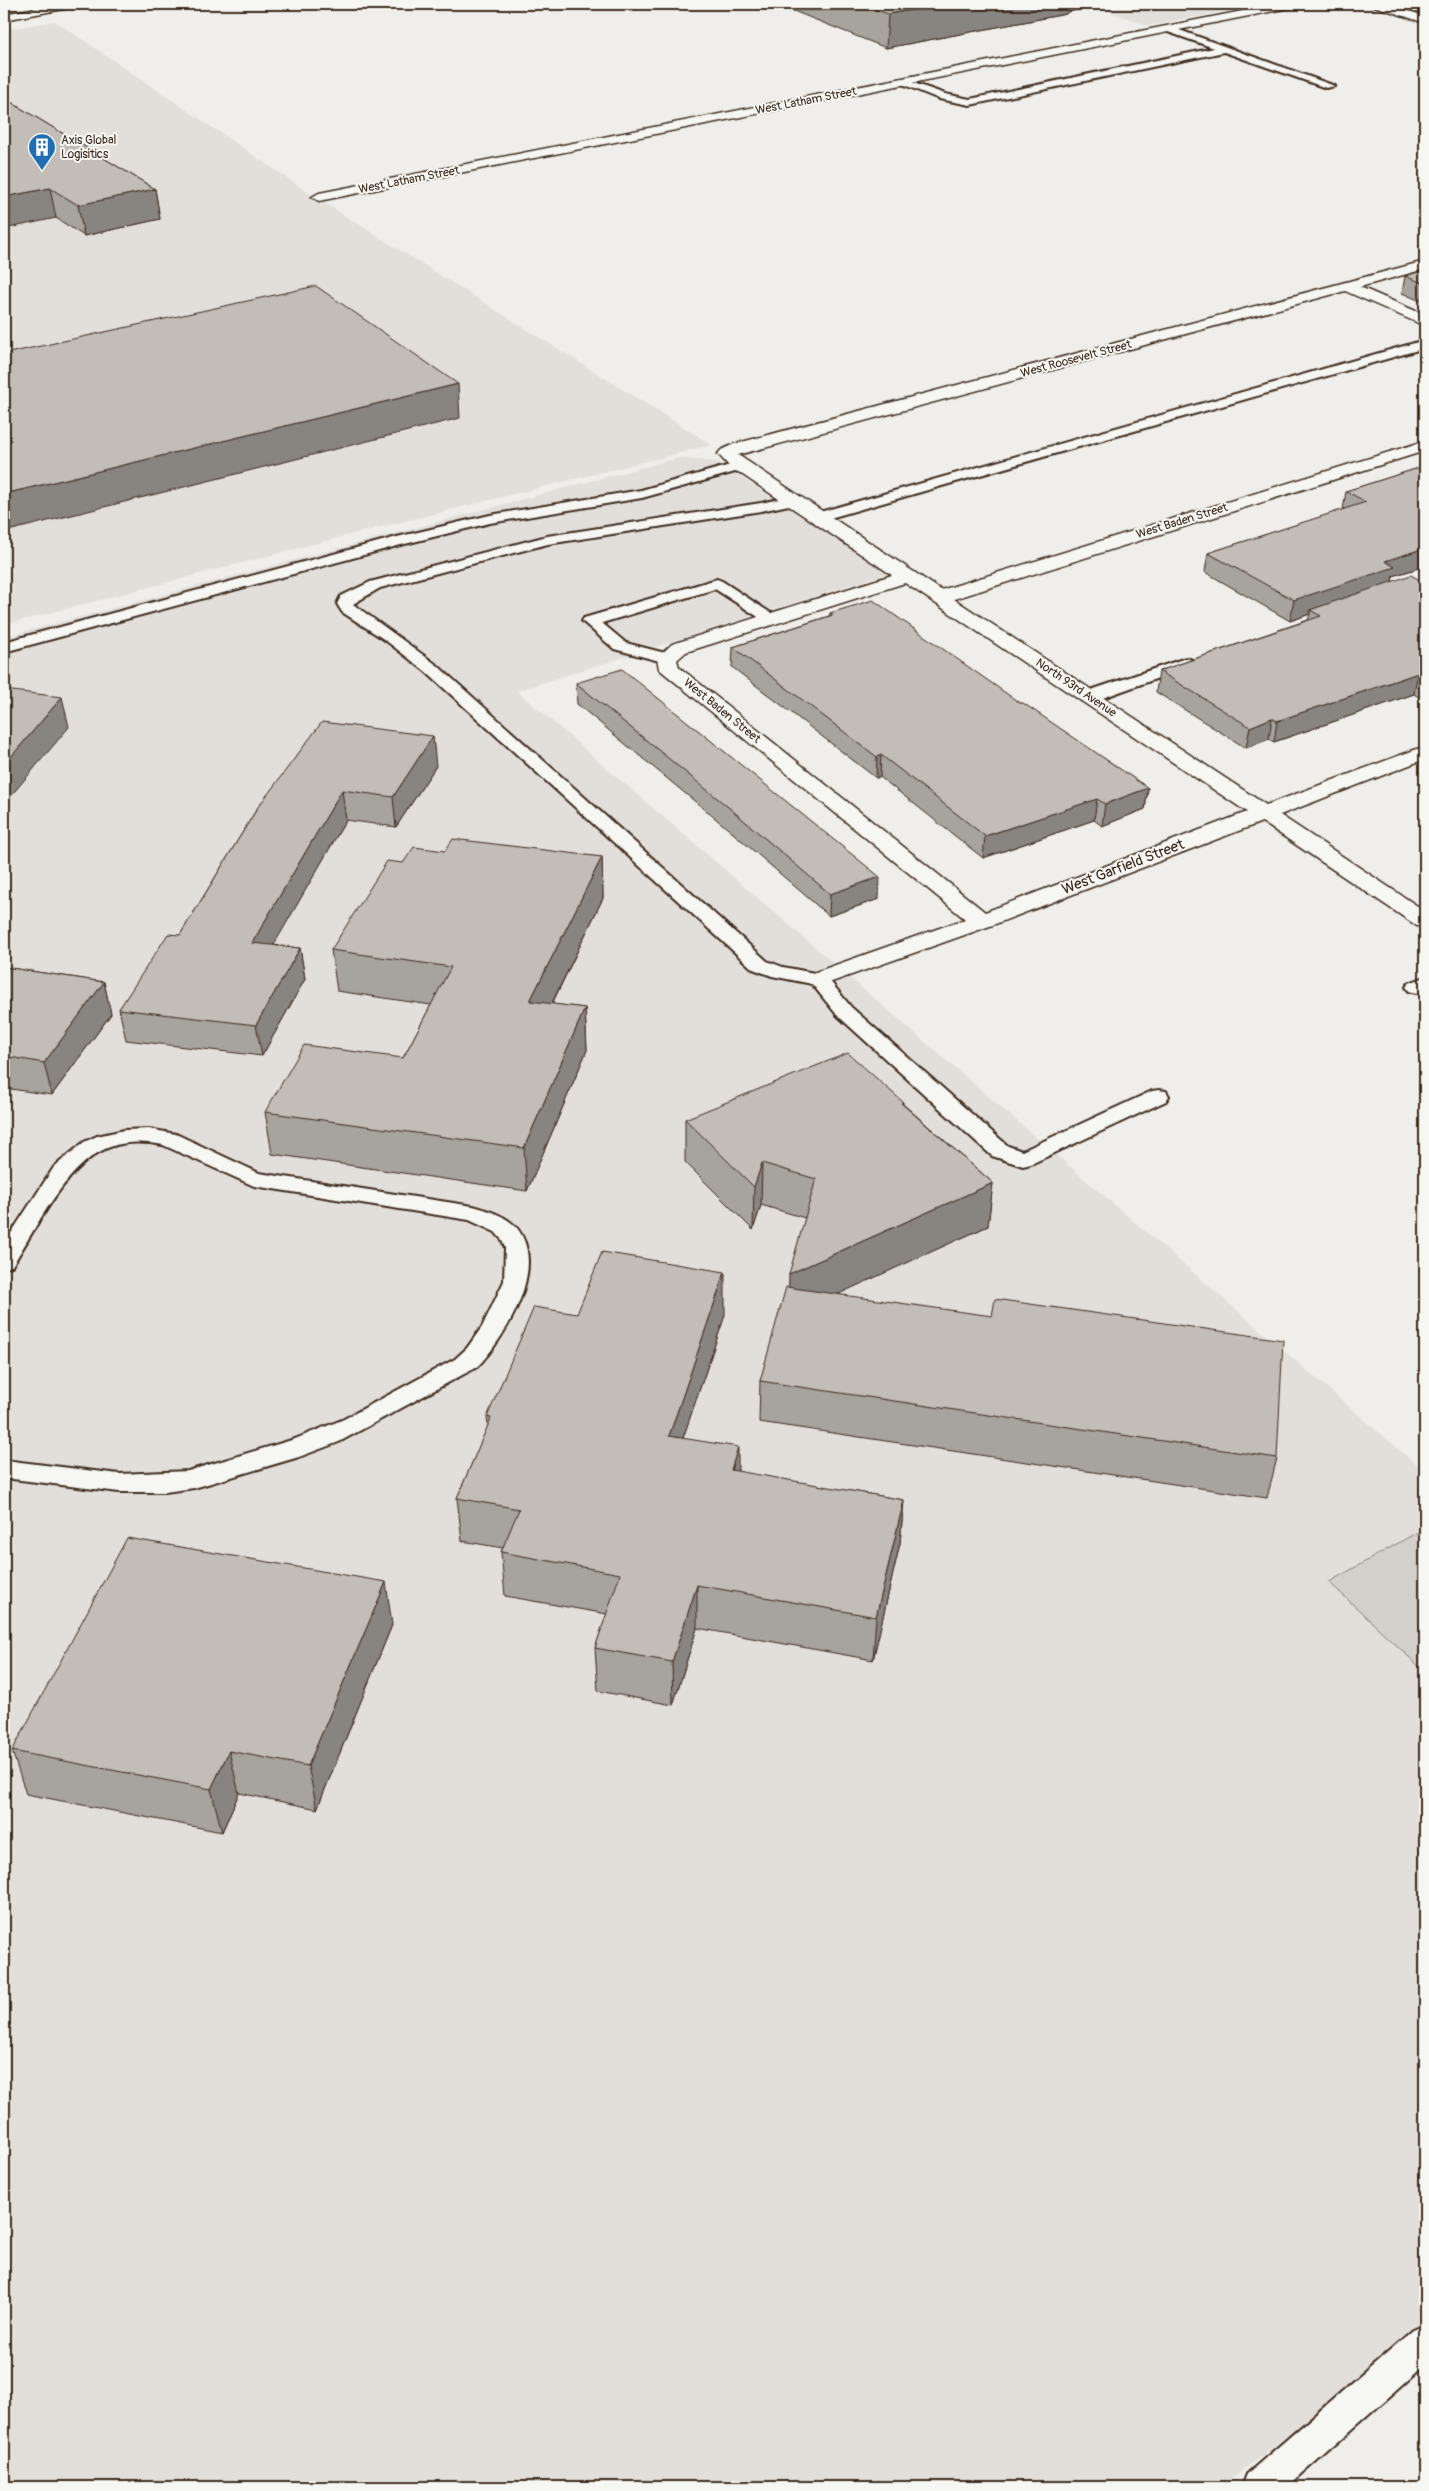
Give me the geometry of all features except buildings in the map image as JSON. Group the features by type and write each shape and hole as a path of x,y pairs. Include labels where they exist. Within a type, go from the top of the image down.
{"main road":[{"path":"4,17 75,4"},
{"name":"West Latham Street","path":"319,197 1294,4"},
{"path":"1374,4 1425,20"},
{"name":"West Roosevelt Street","path":"734,460 740,448 1425,265"},
{"path":"1348,287 1425,321"},
{"name":"West Baden Street","path":"939,597 1425,446"},
{"name":"North 93rd Avenue","path":"734,460 1425,921"},
{"path":"667,658 679,648 908,576"},
{"name":"West Baden Street","path":"667,658 669,669 982,921"},
{"name":"West Garfield Street","path":"818,978 982,921 1425,752"}],"lane":[{"path":"1168,29 1330,86"},
{"path":"902,82 943,97 970,102 1225,49"},
{"path":"818,516 1425,344"},
{"path":"4,647 397,541 490,519 642,494 734,460"},
{"path":"793,500 761,507 547,540 375,585 347,599 345,604 348,609 391,637 431,668 760,965 778,972 818,978 844,1011 1000,1151 1023,1159 1159,1096"},
{"path":"667,658 620,646 590,621 717,584 772,619"},
{"path":"1088,697 1200,658"},
{"path":"4,1261 62,1172 78,1158 104,1141 149,1136 183,1144 254,1180 473,1213 491,1220 505,1229 515,1240 518,1254 517,1278 502,1312 492,1333 470,1360 343,1430 294,1450 189,1480 142,1484 106,1482 4,1469"},
{"path":"1260,2487 1425,2342"}],"shaded area":[{"path":"1088,4 1260,4 1149,26"},
{"path":"55,21 318,199 712,445 349,535 4,625 4,30"},
{"path":"678,458 718,462 889,573 517,691 1425,1472 1425,2331 1221,2487 10,2487 4,2471 4,637"},
{"path":"1425,1528 1425,1672 1329,1582"}],"place":[{"name":"Axis Global Logisitics","path":"42,171"}]}
